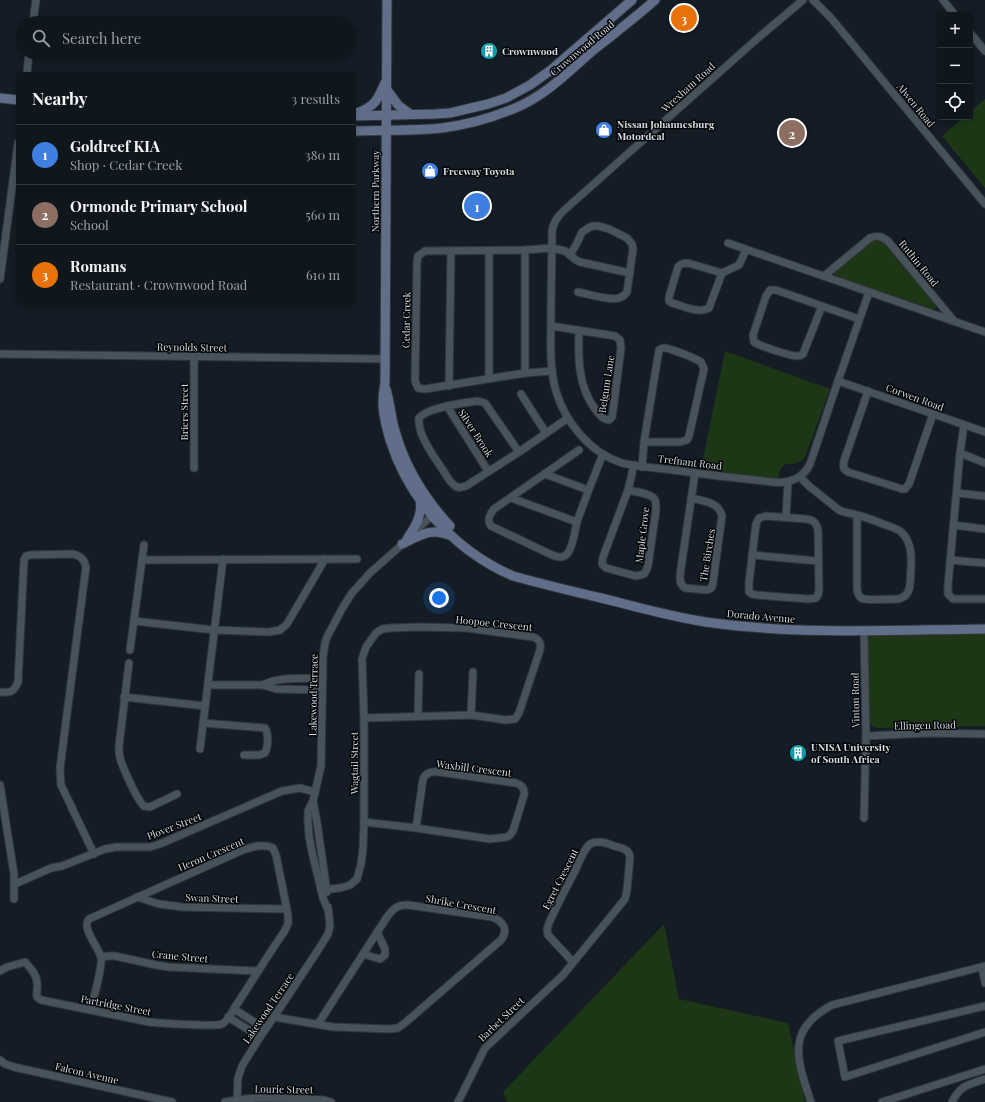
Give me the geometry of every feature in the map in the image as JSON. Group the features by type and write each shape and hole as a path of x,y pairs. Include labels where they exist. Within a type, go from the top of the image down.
{"street":[{"path":"34,16 36,0"},
{"name":"Northern Parkway","path":"387,0 385,383 398,443 434,514"},
{"name":"Crownwood Road","path":"356,115 435,114 461,111 506,98 530,85 551,70 632,0"},
{"name":"Crownwood Road","path":"356,131 443,128 494,116 514,109 536,98 552,87 591,52 655,0"},
{"name":"Wrexham Road","path":"552,248 553,225 562,212 753,42 803,0"},
{"name":"Alwen Road","path":"813,0 831,18"},
{"name":"Alwen Road","path":"818,0 831,18 985,204"},
{"path":"943,0 953,12"},
{"path":"973,37 985,51"},
{"path":"27,72 28,60"},
{"path":"356,114 368,109 374,104 387,79"},
{"path":"387,90 398,105 410,114"},
{"path":"0,98 16,100"},
{"path":"0,279 16,158"},
{"path":"570,255 582,232 590,226 598,226 609,229 627,238 632,244 633,249 630,272 626,292 623,297 612,299 578,292"},
{"name":"Ruthin Road","path":"824,276 870,238 881,236 888,241 954,322"},
{"path":"728,244 985,332"},
{"path":"552,248 565,251 580,262 630,272"},
{"name":"Cedar Creek","path":"552,248 489,251 425,251 418,256 415,381 416,386 425,389 524,373 552,371"},
{"name":"Trefnant Road","path":"552,248 552,371 560,403 575,428 590,444 603,454 617,461 642,467 776,483 793,481 800,477"},
{"path":"524,250 524,373"},
{"path":"722,273 688,263 681,264 678,266 668,297 669,301 699,311 706,310 709,308 722,273 739,264 746,250"},
{"path":"449,386 452,251"},
{"path":"489,251 489,378"},
{"path":"822,306 804,354 792,355 756,344 754,342 753,335 766,296 770,290 776,290 822,306 859,319"},
{"path":"857,515 857,587 859,595 863,598 869,599 895,600 902,598 907,594 910,587 911,554 908,541 902,533 897,529 857,515 839,510 800,477 810,464 869,292"},
{"name":"Belgum Lane","path":"551,326 579,330 615,336 620,340 621,348 611,419 607,420 602,418 586,395 579,367 579,330"},
{"path":"642,467 644,442 659,350 662,348 668,349 697,359 701,362 704,369 687,440 680,442 644,442"},
{"name":"Reynolds Street","path":"0,354 384,359"},
{"name":"Briers Street","path":"194,357 194,468"},
{"name":"Corwen Road","path":"838,381 985,432"},
{"name":"Northern Parkway","path":"385,383 382,402 388,432 398,460 413,490 434,514"},
{"path":"868,391 843,465 848,472 905,489 909,484 933,414"},
{"path":"521,394 546,433"},
{"name":"Silver Brook","path":"519,452 485,403 478,401 446,406 424,414 420,418 420,426 426,443 448,479 454,486 461,488 519,452 568,418"},
{"name":"Silver Brook","path":"446,406 488,472"},
{"path":"964,425 960,453 948,594 952,599 985,599"},
{"path":"579,450 494,509 489,518 489,524 496,529 552,556 564,556 568,553 571,546 577,522 588,490 603,454"},
{"path":"960,453 985,463"},
{"name":"Maple Grove","path":"628,490 652,496 656,503 648,566 646,571 641,575 633,575 606,568 602,564 603,557 628,490 634,465"},
{"name":"The Birches","path":"691,498 711,503 716,506 722,516 713,582 712,587 709,589 685,588 680,582 680,575 691,498 695,473"},
{"path":"545,474 588,490"},
{"path":"786,517 788,482"},
{"path":"957,493 985,496"},
{"path":"511,498 577,522"},
{"path":"405,542 415,527 420,514 420,499"},
{"name":"Dorado Avenue","path":"434,514 452,537 484,561 501,571 512,576 643,609 713,623 793,630 985,629"},
{"name":"Dorado Avenue","path":"434,514 475,548 500,564 540,583"},
{"name":"Lakewood Terrace","path":"237,1099 239,1072 265,1029 326,938 330,926 313,801 321,766 323,658 327,636 358,584 434,514"},
{"path":"766,516 786,517 810,520 816,523 818,531 819,589 816,598 808,599 757,595 752,594 749,590 752,555 758,520 761,517 766,516"},
{"path":"954,525 985,529"},
{"path":"405,542 431,532 440,532 452,537"},
{"path":"130,650 144,545"},
{"path":"0,699 0,692 11,692 16,689 18,682 24,560 26,556 79,555 84,560 86,567 60,768 60,778 61,785 94,854"},
{"path":"752,555 818,561"},
{"path":"200,749 223,559"},
{"path":"134,621 214,630 269,632 280,630 287,624 325,559"},
{"path":"142,560 357,559"},
{"path":"950,560 985,563"},
{"name":"Hoopoe Crescent","path":"364,718 471,715 508,720 514,719 517,716 541,645 539,640 535,637 467,628 390,628"},
{"name":"Wagtail Street","path":"324,889 340,888 350,885 357,879 359,873 362,856 364,822 363,655 366,647 376,633 382,629 390,628"},
{"name":"Vinton Road","path":"864,630 866,736 864,818"},
{"path":"129,663 119,752 123,765 139,800 143,805 148,807 177,794"},
{"path":"471,715 473,672"},
{"path":"418,716 419,674"},
{"path":"263,685 269,682 281,680 323,678"},
{"path":"208,684 263,685 276,689 322,690"},
{"path":"124,697 205,706"},
{"path":"203,723 265,728 267,734 267,750 265,753 259,755 244,755"},
{"name":"Ellingen Road","path":"866,736 928,733 985,734"},
{"name":"Waxbill Crescent","path":"364,822 490,839 507,838 514,829 524,795 524,790 516,783 439,772 430,773 423,779 416,828"},
{"path":"0,785 14,874 14,899"},
{"name":"Plover Street","path":"15,884 51,868 62,866 105,849 116,847 144,848 160,844 282,791 300,788 315,792"},
{"name":"Egret Crescent","path":"600,842 624,849 629,853 630,857 626,897 573,962 548,935 547,929 549,923 589,845 600,842"},
{"name":"Heron Crescent","path":"101,957 87,929 87,922 92,918 243,850 253,847 268,846 273,848 275,852 288,918 287,926 236,1006"},
{"name":"Swan Street","path":"137,897 159,904 182,907 286,909"},
{"name":"Shrike Crescent","path":"274,1017 333,1027 395,1028 406,1022 498,942 504,936 504,927 501,922 492,917 400,905 393,909 377,932 318,1024"},
{"path":"363,954 380,958 385,955 385,949 377,932"},
{"name":"Crane Street","path":"101,957 115,956 169,967 258,971"},
{"path":"91,1010 101,966 101,957"},
{"name":"Partridge Street","path":"0,971 7,967 25,962 38,983 37,997 39,999 158,1023 223,1024 236,1006"},
{"name":"Barbet Street","path":"458,1102 485,1048 560,978 573,962"},
{"path":"811,1102 800,1067 799,1056 800,1039 810,1021 816,1015 832,1005 983,966 985,983"},
{"path":"236,1006 265,1029"},
{"path":"985,1006 838,1041 845,1077 985,1032"},
{"path":"228,1017 260,1037"},
{"name":"Falcon Avenue","path":"0,1060 14,1067 172,1102"},
{"path":"882,1102 985,1069"},
{"path":"952,1102 959,1090 970,1084 985,1079"},
{"path":"225,1102 237,1099"},
{"name":"Lourie Street","path":"237,1099 324,1100 331,1102"}],"green space":[{"path":"985,99 985,188 942,136 961,120 973,120 973,109"},
{"path":"875,239 884,242 934,302 936,307 935,309 838,277 834,274 834,271 868,242"},
{"path":"725,351 830,389 805,457 793,464 785,464 780,470 777,479 701,469"},
{"path":"874,634 985,634 985,726 879,728 868,723 866,640"},
{"path":"664,924 679,999 788,1023 805,1102 507,1102 503,1092"}],"place":[{"name":"Romans","path":"684,18"},
{"name":"Crownwood","path":"489,51"},
{"name":"Nissan Johannesburg Motordeal","path":"604,130"},
{"name":"Ormonde Primary School","path":"792,133"},
{"name":"Freeway Toyota","path":"430,171"},
{"name":"Goldreef KIA","path":"477,206"},
{"name":"UNISA University of South Africa","path":"798,753"}]}
